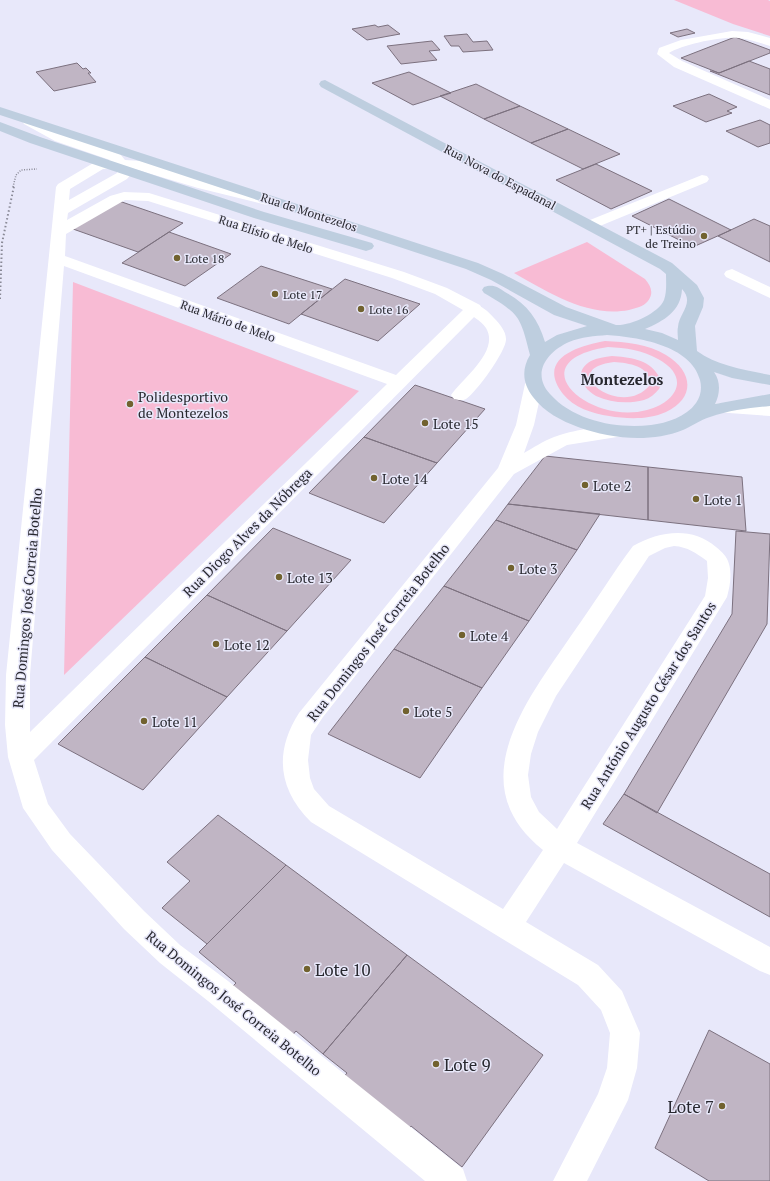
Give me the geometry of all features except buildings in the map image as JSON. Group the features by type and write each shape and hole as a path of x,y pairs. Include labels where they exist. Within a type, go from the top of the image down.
{"street":[{"path":"770,42 746,34 727,33 669,47 663,51 663,54 668,59 770,105"},
{"name":"Rua Nova do Espadanal","path":"325,84 656,260 674,273 691,288 696,298 695,307 686,326 692,356"},
{"name":"Rua de Montezelos","path":"0,111 472,266 497,277 560,311 618,330"},
{"path":"29,121 60,138 114,156 117,166 123,175 104,186 61,221"},
{"name":"Rua de Montezelos","path":"0,126 77,154 117,166 267,218 404,257 464,277 507,300 523,312 532,325 539,355"},
{"path":"77,154 84,166 84,172 79,177"},
{"path":"79,177 96,167 139,164 210,187 286,205"},
{"name":"Rua Domingos José Correia Botelho","path":"79,177 63,187 58,260 18,675 18,725 22,757 36,808 62,842 134,920 170,954 224,996 451,1181"},
{"path":"104,186 116,182 154,180"},
{"name":"Rua Elísio de Melo","path":"61,221 124,196 149,197 398,275 441,291 474,309"},
{"name":"Rua Mário de Melo","path":"58,260 399,382"},
{"path":"618,330 659,315 668,307 674,297 674,273"},
{"path":"732,274 770,293"},
{"name":"Rua Diogo Alves da Nóbrega","path":"22,757 474,309"},
{"path":"508,470 525,425 534,384 533,369 539,355 551,344 568,336 588,331 618,330 639,332 666,340 692,356 732,373 770,380"},
{"path":"692,356 703,367 710,384 708,401 696,415"},
{"path":"534,384 544,399 562,414 588,425 617,431"},
{"path":"508,470 560,441 580,436 617,431 648,432 675,426 696,415 721,408 770,400"},
{"name":"Rua Domingos José Correia Botelho","path":"508,470 325,696 306,722 299,737 295,752 295,768 306,800 320,814 588,975 612,1001 625,1034 622,1068 612,1100 569,1181"},
{"name":"Rua António Augusto César dos Santos","path":"507,927 560,847 716,598 720,571 716,557 701,546 687,541 672,539 654,543 641,551 540,703 531,721 517,760 516,778 518,797 525,815 536,829 560,847"},
{"path":"560,847 770,962"}],"lane":[{"path":"590,225 702,179"},
{"path":"460,395 491,357 498,342 498,337 492,325 474,309"},
{"path":"721,408 770,411"}],"path":[{"path":"0,299 2,243 16,175 18,172 26,169 43,169"}],"shaded area":[{"path":"674,0 768,0 770,1 770,36 733,24"},
{"path":"587,242 645,279 649,284 651,295 644,305 629,310 614,311 584,307 569,302 514,273"},
{"path":"73,282 359,391 64,675"},
{"path":"605,341 629,343 652,348 666,355 675,361 686,376 686,392 682,399 676,406 666,412 645,418 616,417 596,414 572,403 563,394 556,382 554,372 557,363 563,356 572,351 594,343","holes":["608,347 646,353 668,366 674,373 677,381 676,388 672,395 666,401 647,410 625,412 604,409 585,401 571,390 565,377 567,365 581,354"]},
{"path":"612,356 631,358 649,365 660,378 661,383 659,389 644,400 632,402 614,401 591,393 587,389 582,379 582,370 585,365 591,361 598,358","holes":["620,362 643,370 647,374 650,385 638,394 624,397 610,395 599,389 592,382 590,373 597,366"]}],"place":[{"name":"PT+ | Estúdio de Treino","path":"704,236"},
{"name":"Lote 18","path":"177,258"},
{"name":"Lote 17","path":"275,294"},
{"name":"Lote 16","path":"361,309"},
{"name":"Polidesportivo de Montezelos","path":"130,404"},
{"name":"Lote 15","path":"425,423"},
{"name":"Lote 14","path":"374,478"},
{"name":"Lote 2","path":"585,485"},
{"name":"Lote 1","path":"696,499"},
{"name":"Lote 3","path":"511,568"},
{"name":"Lote 13","path":"279,577"},
{"name":"Lote 4","path":"462,635"},
{"name":"Lote 12","path":"216,644"},
{"name":"Lote 5","path":"406,711"},
{"name":"Lote 11","path":"144,721"},
{"name":"Lote 10","path":"307,969"},
{"name":"Lote 9","path":"436,1064"},
{"name":"Lote 7","path":"722,1106"}],"district":[{"name":"Montezelos","path":"622,379"}]}
